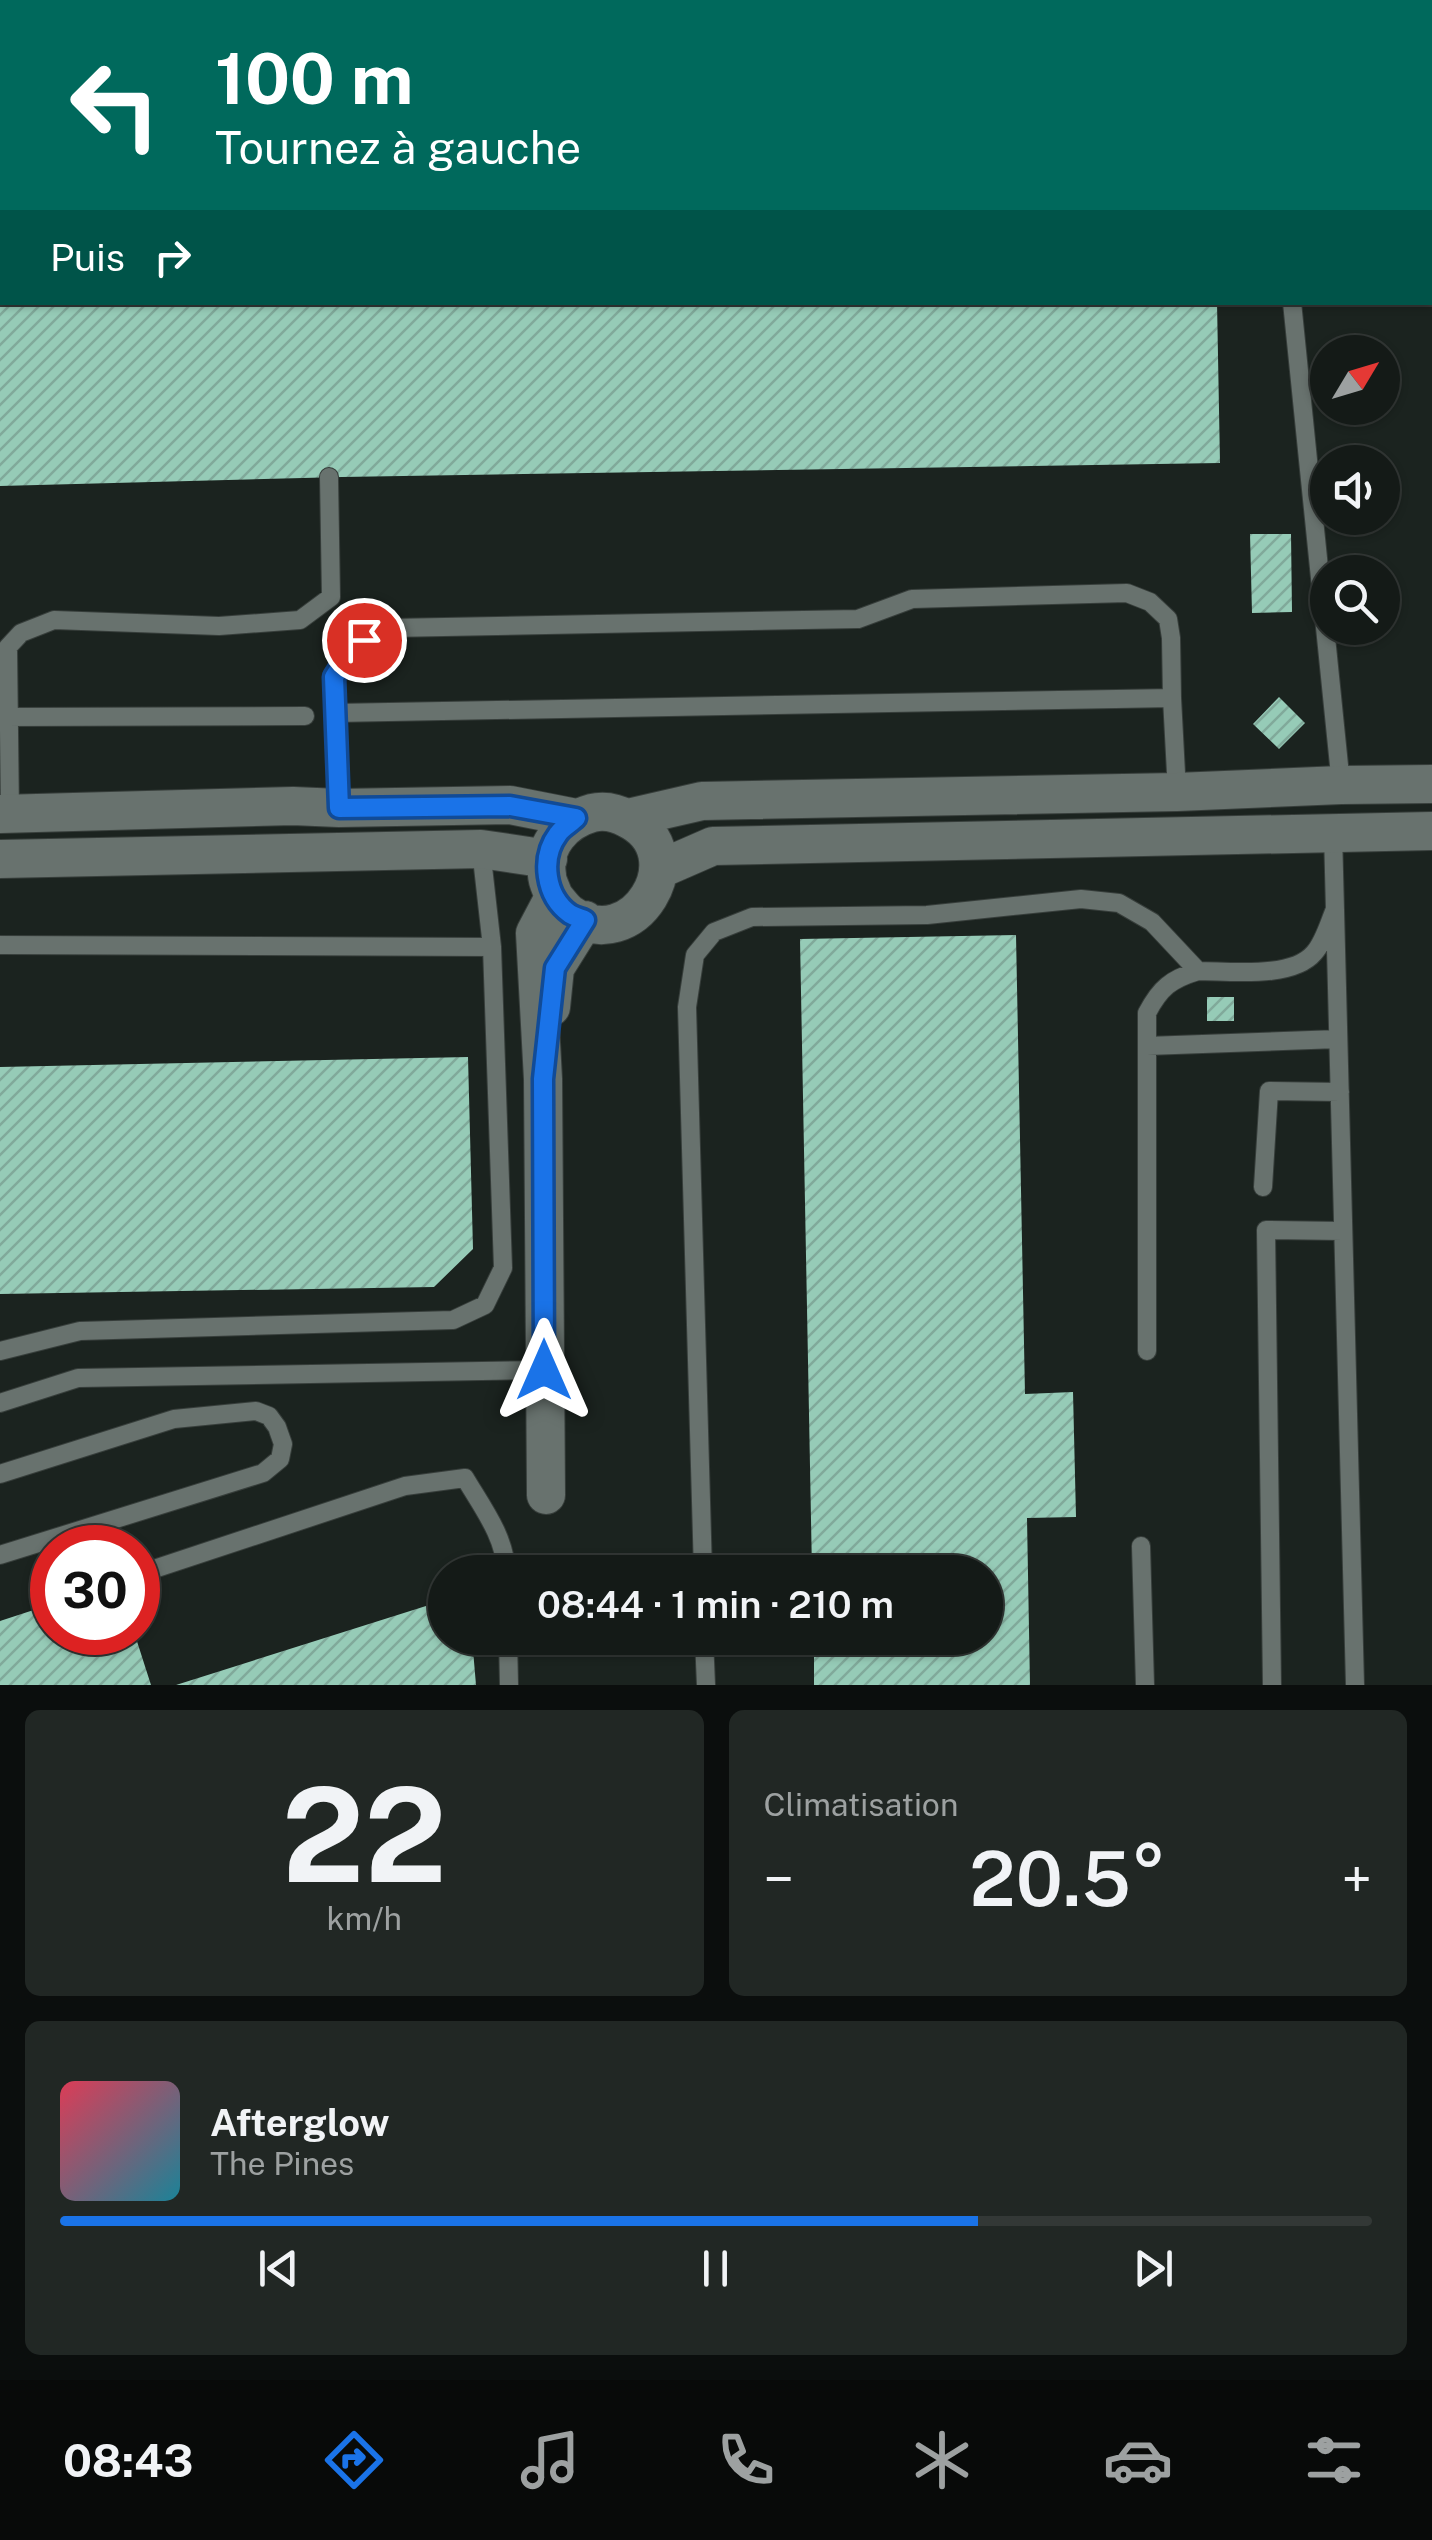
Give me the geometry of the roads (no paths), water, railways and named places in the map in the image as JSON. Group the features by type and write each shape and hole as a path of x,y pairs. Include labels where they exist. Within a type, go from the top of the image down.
{"street":[{"path":"628,818 702,801 1432,784"},
{"path":"5,814 293,806 510,806 576,818"},
{"path":"598,811 628,818 650,838 658,856 652,896 636,913 615,923 592,924 570,914 554,897 546,875 548,852 558,832 576,818 598,811"},
{"path":"658,870 713,846 1432,830"},
{"path":"0,858 481,848 548,859"},
{"path":"546,1495 543,1079 534,933 554,897"},
{"path":"543,1079 555,968 585,920"}],"lane":[{"path":"1292,305 1342,785"},
{"path":"5,814 8,647 21,633 54,620 219,626 300,620 331,597 329,477"},
{"path":"339,808 334,677 350,652 364,640 392,628 858,620 912,599 1127,594 1150,602 1168,619 1172,638 1176,792"},
{"path":"335,713 1172,698"},
{"path":"4,717 305,716"},
{"path":"1333,832 1355,1685"},
{"path":"0,1351 80,1331 453,1320 485,1305 503,1268 492,946 481,848"},
{"path":"702,1555 688,1007 696,956 714,932 752,917 927,915 1081,899 1119,904 1152,922 1198,971"},
{"path":"1147,1352 1147,1013 1155,998 1175,978 1198,971 1282,970 1300,964 1315,952 1335,910"},
{"path":"0,945 492,946"},
{"path":"1147,1046 1338,1039"},
{"path":"1263,1187 1268,1091 1340,1092"},
{"path":"1272,1685 1266,1230 1344,1231"},
{"path":"0,1403 78,1378 544,1370"},
{"path":"0,1474 174,1420 256,1411 269,1416 283,1444 280,1459 263,1473 0,1556"},
{"path":"160,1567 405,1486 465,1478 494,1527 504,1555"},
{"path":"1141,1546 1145,1685"},
{"path":"508,1655 508,1685"},
{"path":"705,1655 706,1685"}]}
